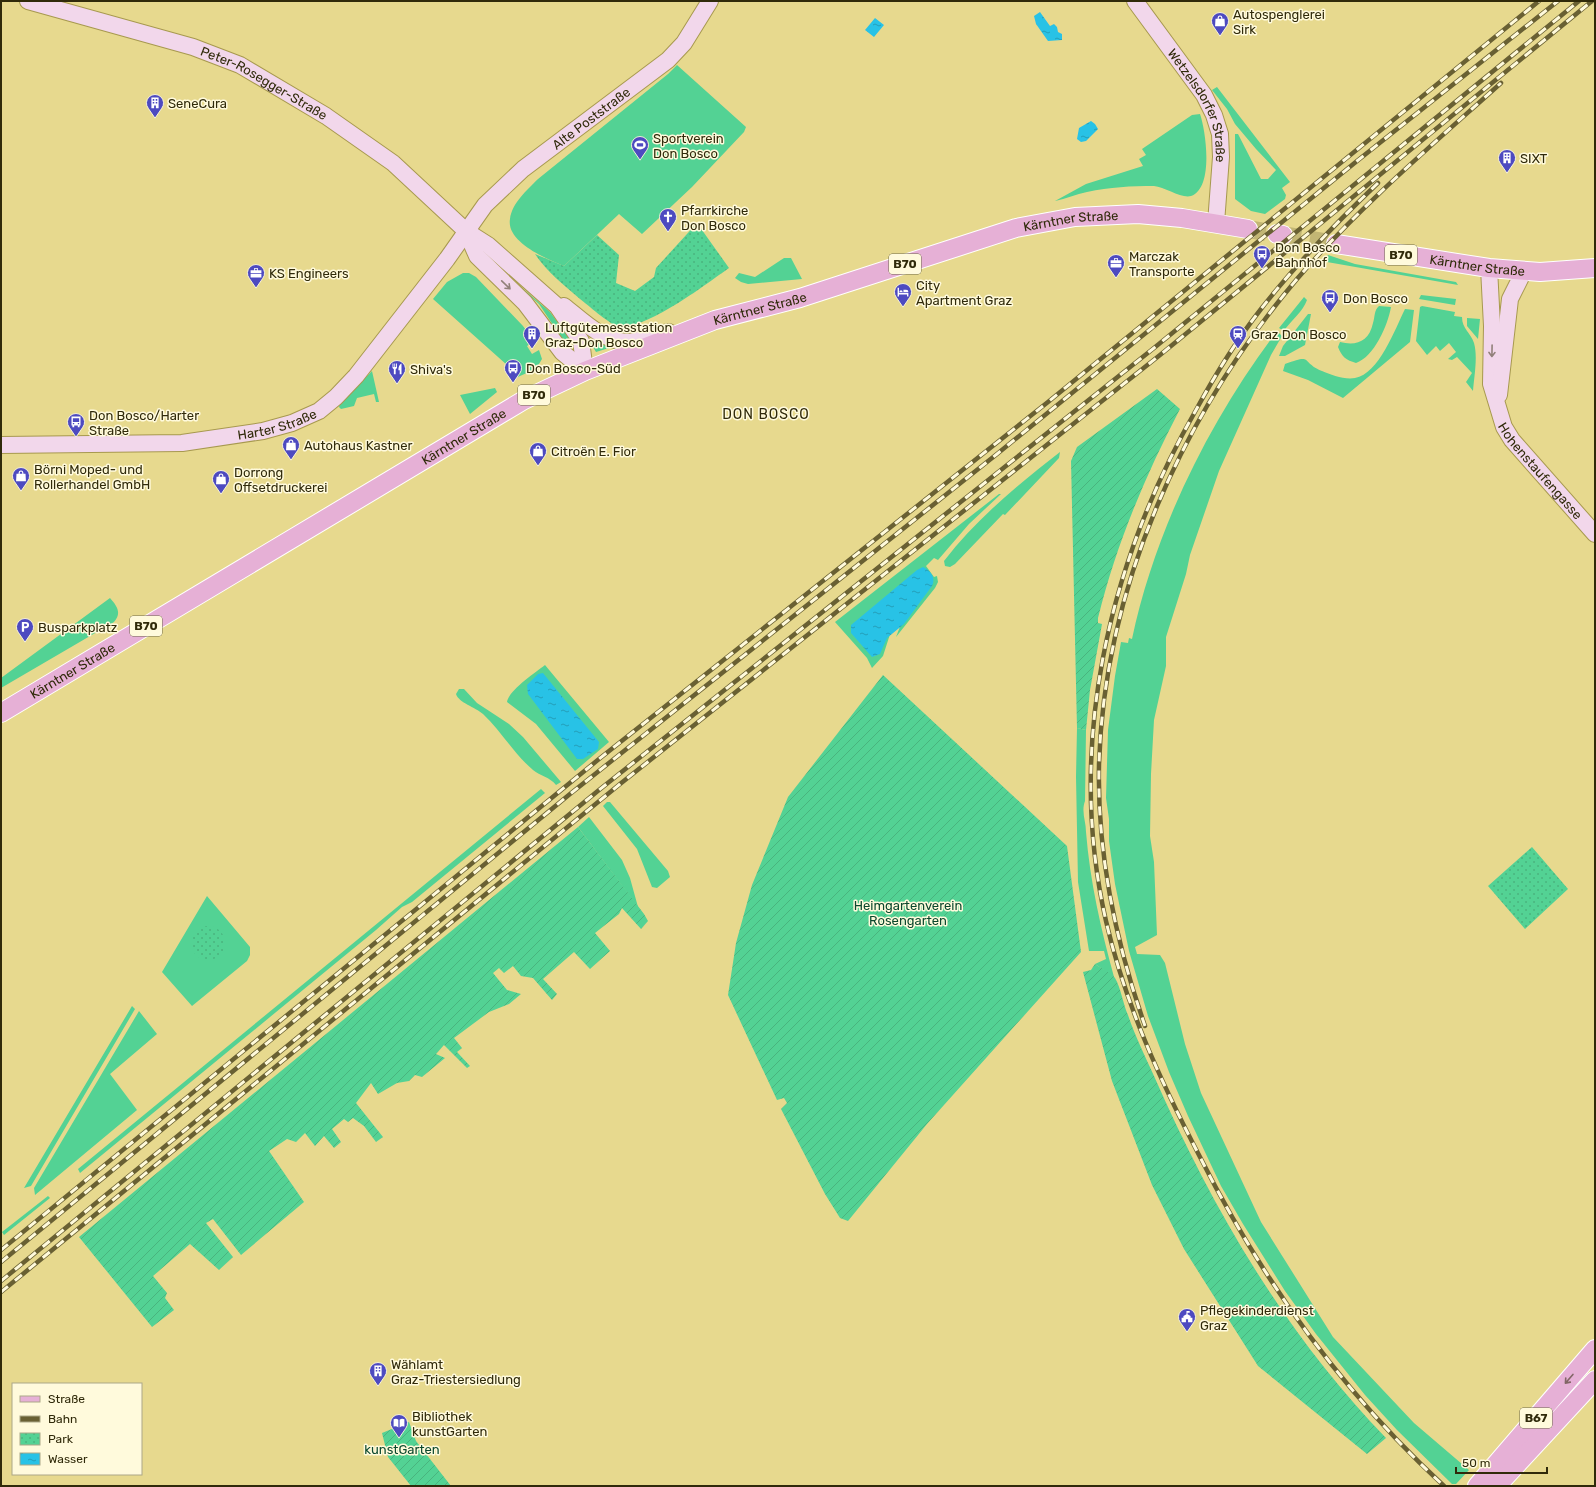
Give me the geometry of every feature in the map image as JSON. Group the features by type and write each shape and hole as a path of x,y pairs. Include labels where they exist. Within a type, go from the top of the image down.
{"main road":[{"name":"Peter-Rosegger-Straße","path":"28,1 193,47 247,69 321,113 393,163 466,231 488,245 544,294 565,316 581,341 586,371"},
{"name":"Alte Poststraße","path":"466,231 485,205 523,169 668,60 684,43 710,1"},
{"name":"Wetzelsdorfer Straße","path":"1135,1 1204,95 1214,115 1220,134 1221,157 1216,223"},
{"name":"Kärntner Straße","path":"1,713 387,483 478,426 524,400 586,371 715,320 800,298 978,239 1044,221 1090,215 1138,214 1216,223 1248,229"},
{"name":"Peter-Rosegger-Straße","path":"466,231 476,256 525,303 562,352 586,371"},
{"name":"Harter Straße","path":"1,444 182,443 263,431 292,423 319,411 336,397 356,376 444,263 466,231"},
{"name":"Kärntner Straße","path":"1336,244 1489,268 1524,271 1595,268"},
{"name":"Hohenstaufengasse","path":"1489,268 1492,326 1491,384 1504,427 1512,440 1595,534"},
{"name":"Hohenstaufengasse","path":"1497,402 1502,380 1510,299 1524,271"},
{"path":"544,294 560,302 597,332 626,342 715,320"},
{"name":"B67","path":"1477,1486 1595,1349"},
{"name":"B67","path":"1497,1486 1595,1380"}],"green space":[{"name":"Sportverein Don Bosco","path":"677,65 746,127 744,132 692,187 642,234 619,214 564,266 538,254 521,242 514,235 510,227 510,219 511,213 517,202 525,192 538,179 668,74"},
{"path":"1217,87 1290,182 1282,188 1286,195 1285,199 1265,214 1251,211 1235,199 1235,134 1238,134 1261,179 1268,179 1276,170 1235,124 1227,109 1212,90"},
{"path":"1200,114 1206,145 1206,171 1203,182 1198,191 1191,196 1183,196 1154,186 1137,186 1096,190 1055,201 1086,184 1143,166 1139,159 1146,155 1142,149 1192,115"},
{"path":"697,223 729,268 691,295 658,315 643,322 629,326 617,326 603,318 556,278 535,254 564,266 597,235 619,255 616,283 635,291 654,277 656,268"},
{"path":"484,255 550,312 571,340 565,343 539,304"},
{"path":"1328,255 1355,264 1456,282 1458,285 1327,262 1325,260"},
{"path":"784,258 791,258 802,279 748,284 735,278 739,273 755,277"},
{"path":"463,273 469,273 476,277 523,326 534,341 527,346 532,354 539,350 542,359 536,369 513,379 507,365 433,299 447,282"},
{"path":"1421,295 1456,299 1455,305 1419,299"},
{"path":"1304,297 1307,300 1300,312 1284,331 1279,328"},
{"path":"1379,306 1391,307 1387,322 1379,340 1363,360 1356,363 1347,359 1343,356 1338,347 1340,342 1356,343 1365,338 1371,329 1375,312"},
{"path":"1422,306 1455,312 1454,316 1462,317 1463,325 1473,340 1475,349 1476,361 1473,391 1466,382 1472,373 1457,357 1452,360 1448,359 1456,352 1449,343 1440,351 1436,346 1427,355 1416,341 1420,307"},
{"path":"1405,309 1414,310 1410,342 1343,398 1308,380 1283,371 1285,364 1304,359 1315,368 1338,377 1355,378 1364,375 1379,360"},
{"path":"1308,314 1311,314 1305,345 1285,356 1279,356 1283,346"},
{"path":"1467,318 1480,319 1478,339 1467,326"},
{"path":"1277,331 1282,336 1271,355 1219,471 1190,555 1186,574 1166,637 1166,666 1154,720 1151,774 1150,836 1154,862 1157,935 1135,947 1137,954 1160,955 1165,963 1185,1044 1201,1093 1261,1222 1333,1337 1414,1423 1469,1470 1456,1484 1452,1484 1397,1430 1365,1395 1316,1334 1285,1291 1221,1186 1169,1072 1148,1016 1129,951 1115,884 1109,841 1109,819 1106,798 1108,730 1121,642 1128,643 1129,638 1132,639 1142,598 1155,557 1170,517 1188,477 1229,401 1252,365"},
{"path":"596,339 609,348 596,352 590,342"},
{"path":"372,371 379,402 376,402 374,394 357,398 354,406 341,409 339,407 340,404"},
{"path":"495,388 497,392 470,414 460,395"},
{"path":"1157,389 1180,409 1143,485 1113,564 1105,591 1098,618 1098,623 1102,624 1090,690 1086,730 1077,728 1071,461 1077,447"},
{"path":"1060,452 1059,458 1005,515 1003,514 955,564 950,567 945,566 944,561 984,516"},
{"path":"999,494 1001,494 969,524 938,560 934,558 926,566 934,577 937,576 938,582 935,588 896,637 901,624 892,628 883,656 872,668 867,658 835,622"},
{"path":"110,598 118,610 118,616 114,622 1,688 1,678"},
{"path":"545,665 609,742 575,771 536,724 507,702 512,692 517,687"},
{"name":"Heimgartenverein Rosengarten","path":"883,675 1067,846 1081,952 927,1124 848,1221 840,1218 825,1194 781,1109 787,1103 784,1098 777,1100 728,995 736,943 752,885 788,797"},
{"path":"459,689 464,689 477,703 509,724 523,737 561,782 556,785 551,780 539,774 526,764 483,714 460,700 456,694"},
{"path":"1077,728 1086,730 1085,801 1083,809 1090,869 1114,977 1095,964 1106,959 1104,951 1089,951 1078,882 1076,777"},
{"path":"541,789 545,793 412,902 402,907 80,1173 78,1169"},
{"path":"607,802 610,802 668,871 670,877 657,888 652,887 637,849 603,806"},
{"path":"589,817 622,860 630,878 638,907 578,827"},
{"path":"578,827 648,921 641,929 622,908 619,914 595,933 610,951 590,969 574,952 543,979 557,994 552,1000 533,978 521,976 513,966 504,973 499,968 493,973 507,990 521,994 509,1004 489,1012 454,1038 462,1048 457,1052 470,1066 467,1068 444,1045 436,1054 445,1058 422,1077 415,1075 409,1081 397,1083 378,1094 371,1083 356,1103 383,1137 376,1142 364,1126 353,1118 348,1122 344,1119 332,1129 341,1142 334,1148 324,1136 315,1146 305,1133 296,1142 287,1139 269,1151 304,1202 241,1255 213,1219 206,1223 233,1257 219,1270 190,1244 153,1276 167,1293 165,1298 174,1310 152,1327 79,1237"},
{"path":"1532,847 1568,889 1525,929 1488,886"},
{"path":"207,896 250,947 250,955 247,961 192,1006 162,972"},
{"path":"208,926 220,931 225,943 220,955 208,960 196,955 191,943 196,931"},
{"path":"1095,964 1115,978 1137,1038 1176,1125 1226,1221 1254,1268 1315,1356 1349,1398 1386,1438 1367,1454 1258,1366 1184,1249 1152,1185 1112,1081 1083,972 1091,970"},
{"path":"132,1006 135,1009 31,1186 24,1188"},
{"path":"139,1011 157,1034 110,1074 137,1110 35,1195 34,1188"},
{"path":"48,1196 50,1198 4,1235 2,1232"},
{"name":"kunstGarten","path":"409,1422 416,1441 451,1486 411,1486 388,1457 382,1433"}],"water":[{"path":"1040,12 1050,26 1054,24 1057,27 1058,32 1062,34 1062,40 1048,41 1036,24 1034,16"},
{"path":"875,18 884,25 874,37 865,30"},
{"path":"1091,121 1098,129 1086,141 1081,142 1077,139 1079,128"},
{"path":"923,567 932,575 932,586 904,624 887,638 880,654 872,657 851,633 851,625 917,570"},
{"path":"543,673 599,742 598,749 583,759 577,759 528,694 527,685 538,674"}],"tunnel":[{"path":"1248,229 1277,234"},
{"path":"1283,235 1336,244"}],"railway":[{"path":"1,1250 599,759 1048,402 1539,1"},
{"path":"1,1262 570,794 997,454 1357,161 1558,1"},
{"path":"1,1281 599,790 1154,348 1579,1"},
{"path":"1,1292 620,784 1160,355 1592,1"},
{"path":"1145,1026 1125,963 1110,898 1101,832 1099,765 1104,699 1116,633 1134,569 1157,506 1186,445 1219,387 1256,331 1297,279 1370,202 1501,83"},
{"path":"1378,183 1302,260 1274,292 1252,321 1226,358 1196,410 1165,469 1139,530 1118,593 1103,658 1094,723 1091,789 1095,855 1106,921 1114,952 1123,982 1146,1042 1158,1071 1186,1129 1224,1203 1250,1247 1307,1333 1372,1413 1444,1486"}],"place":[{"name":"Autospenglerei Sirk","path":"1220,36"},
{"name":"SeneCura","path":"155,118"},
{"name":"Sportverein Don Bosco","path":"640,160"},
{"name":"SIXT","path":"1507,173"},
{"name":"Pfarrkirche Don Bosco","path":"668,232"},
{"name":"Don Bosco Bahnhof","path":"1262,269"},
{"name":"Marczak Transporte","path":"1116,278"},
{"name":"KS Engineers","path":"256,288"},
{"name":"City Apartment Graz","path":"903,307"},
{"name":"Don Bosco","path":"1330,313"},
{"name":"Luftgütemessstation Graz-Don Bosco","path":"532,349"},
{"name":"Graz Don Bosco","path":"1238,349"},
{"name":"Don Bosco-Süd","path":"513,383"},
{"name":"Shiva's","path":"397,384"},
{"name":"Don Bosco/Harter Straße","path":"76,437"},
{"name":"Autohaus Kastner","path":"291,460"},
{"name":"Citroën E. Fior","path":"538,466"},
{"name":"Börni Moped- und Rollerhandel GmbH","path":"21,491"},
{"name":"Dorrong Offsetdruckerei","path":"221,494"},
{"name":"Busparkplatz","path":"25,642"},
{"name":"Pflegekinderdienst Graz","path":"1187,1332"},
{"name":"Wählamt Graz-Triestersiedlung","path":"378,1386"},
{"name":"Bibliothek kunstGarten","path":"399,1438"}],"district":[{"name":"DON BOSCO","path":"766,414"}]}
